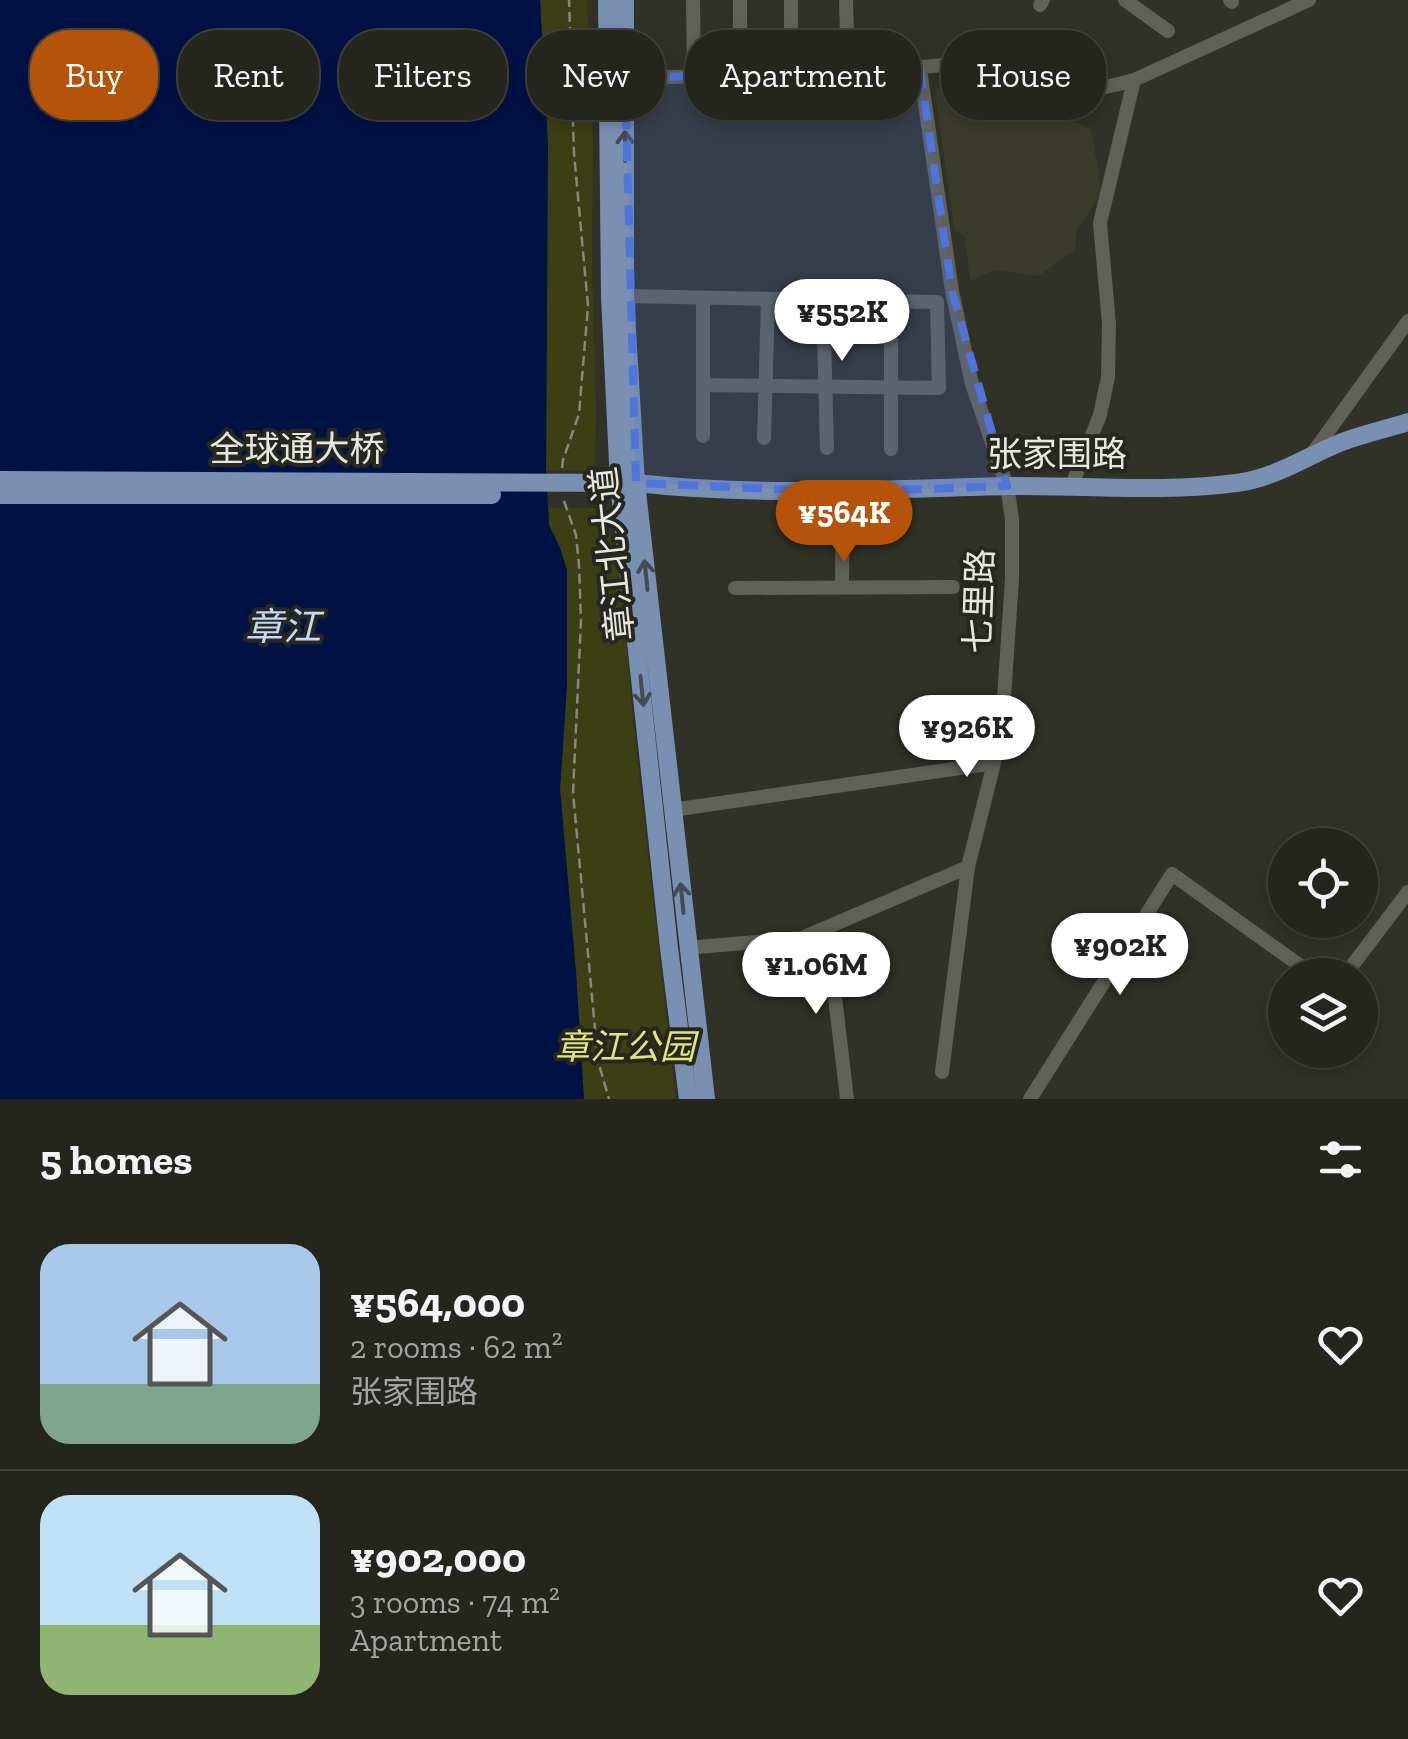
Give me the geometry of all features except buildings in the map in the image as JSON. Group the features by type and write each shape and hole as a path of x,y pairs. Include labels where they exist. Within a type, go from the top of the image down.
{"main road":[{"name":"章江北大道","path":"608,0 610,296 667,929 688,1099"},
{"name":"章江北大道","path":"625,0 625,30"},
{"name":"章江北大道","path":"625,120 628,490 706,1099"},
{"name":"张家围路","path":"594,489 843,492 1072,485 1178,487 1240,482 1307,460 1343,442 1408,422"},
{"name":"全球通大桥","path":"0,480 594,489"},
{"name":"全球通大桥","path":"0,496 594,489"}],"street":[{"path":"693,0 693,30"},
{"path":"740,0 740,30"},
{"path":"791,0 791,30"},
{"path":"846,0 847,30"},
{"path":"1125,0 1168,31"},
{"path":"921,68 974,66 1066,89 1098,89 1134,80 1309,0"},
{"name":"七里路","path":"921,75 952,291 972,384 1006,486 1012,518 1012,597 1004,698 994,762 968,867 942,1072"},
{"path":"1072,485 1100,415 1108,377 1109,324 1100,222 1134,80"},
{"path":"625,296 937,302 938,388 703,385"},
{"path":"702,436 703,298"},
{"path":"764,438 768,299"},
{"path":"823,300 827,448"},
{"path":"891,301 891,449"},
{"path":"1307,460 1408,320"},
{"path":"842,587 843,492"},
{"path":"734,588 953,588"},
{"path":"672,810 994,762"},
{"path":"687,948 802,938 968,867"},
{"path":"1030,1099 1172,874 1289,958"},
{"path":"1358,958 1408,892"},
{"path":"827,929 848,1099"}],"path":[{"path":"561,476 579,414 588,306 574,153 569,0"},
{"path":"562,490 576,535 579,566 573,794 598,1061 609,1099"}],"highlighted area":[{"path":"920,69 952,291 1007,486 843,492 636,483 625,78"}],"shaded area":[{"path":"941,85 941,120 1070,120 1091,129 1102,193 1077,230 1075,250 1038,276 995,270 970,281 965,237 954,230 935,94"}],"green space":[{"path":"540,0 587,0 588,30 542,30"},
{"path":"547,120 592,120 595,471 546,470"},
{"name":"章江公园","path":"549,508 602,508 616,559 676,1099 584,1099 560,789 567,685 560,548 549,525"}],"water":[{"name":"章江","path":"0,0 540,0 542,30 527,30 527,120 547,120 546,470 549,525 567,570 567,685 560,789 584,1099 0,1099"}]}
